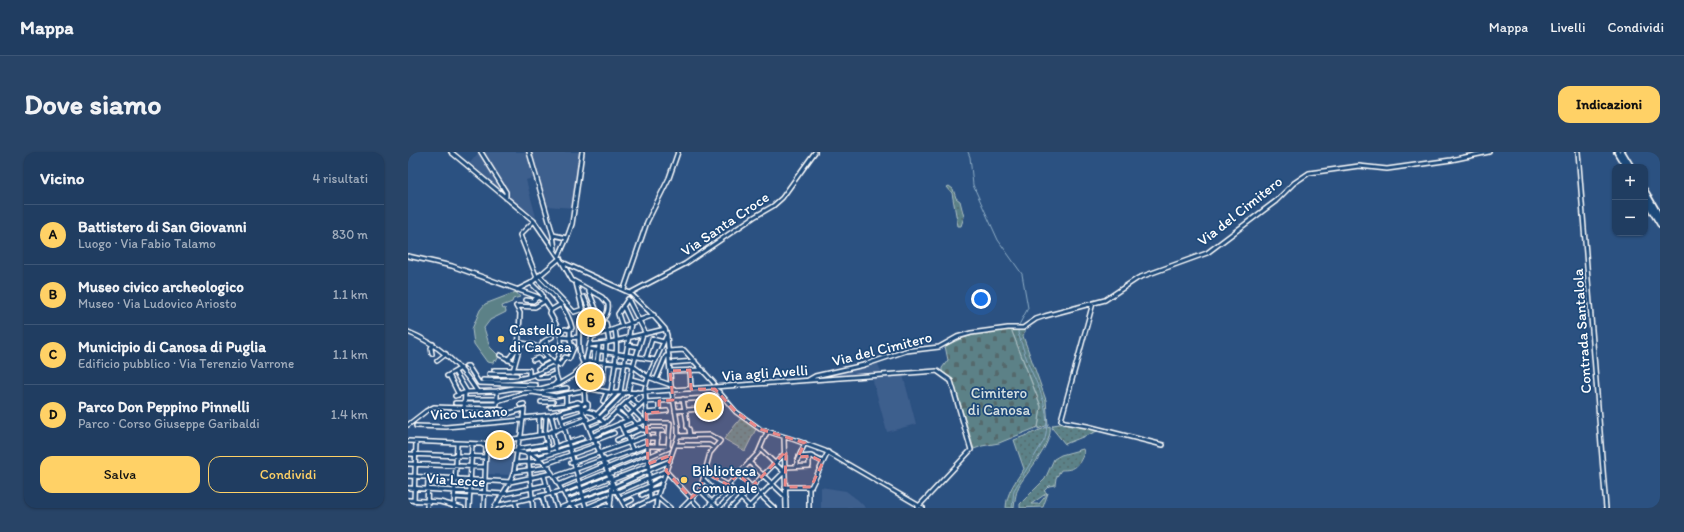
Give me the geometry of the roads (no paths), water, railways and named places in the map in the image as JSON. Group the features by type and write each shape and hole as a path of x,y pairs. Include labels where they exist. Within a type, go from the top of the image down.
{"highway":[{"path":"1617,152 1624,164"},
{"path":"1622,152 1629,164"},
{"path":"1648,196 1660,217"},
{"path":"1646,200 1660,224"}],"street":[{"path":"451,152 534,221 559,257 572,280 590,290 608,304 608,314 596,326 592,335 585,362 582,403 588,423 609,474 626,508"},
{"path":"481,152 506,192 506,198"},
{"path":"529,152 553,236 555,251"},
{"path":"516,290 531,283 559,257 572,224 582,152"},
{"path":"624,289 647,222 669,178 678,152"},
{"name":"Via Santa Croce","path":"631,294 685,264 773,206 782,198 815,152"},
{"name":"Via del Cimitero","path":"808,380 815,376 864,366 906,351 936,347 957,337 971,333 1008,328 1018,329 1045,316 1111,297 1138,278 1207,253 1276,201 1294,183 1309,173 1359,166 1387,169 1465,158 1489,152"},
{"name":"Contrada Santalola","path":"1578,152 1606,508"},
{"path":"534,221 520,235 537,277 561,304 568,315 572,328 570,330 571,344 574,347 569,359 565,357 560,365 554,364 538,369"},
{"path":"553,236 567,238"},
{"path":"408,256 452,266 544,300"},
{"path":"562,262 624,289 654,315 665,329 667,335 671,385 678,427 678,436 657,497 656,508"},
{"path":"537,277 574,312 583,309"},
{"path":"531,283 542,294 551,310 550,313 561,337 561,348 554,364 554,374 558,381 554,385"},
{"path":"576,283 592,335"},
{"path":"590,290 589,292 601,321"},
{"path":"615,319 631,294"},
{"path":"526,300 533,301 538,297"},
{"path":"584,297 596,326"},
{"path":"588,423 600,418 627,392 633,366 644,334 639,320 628,299"},
{"path":"513,371 518,357 519,344 520,313 516,306 535,307 544,300"},
{"path":"1093,303 1062,420 1163,445"},
{"path":"551,310 561,304"},
{"path":"596,415 619,393 631,323 623,306"},
{"path":"618,314 622,326"},
{"path":"592,335 608,332 654,315"},
{"path":"602,383 608,342 606,323"},
{"path":"579,326 579,350 581,360 585,362"},
{"path":"560,333 565,329 570,330"},
{"path":"603,401 609,392 616,363 617,340 615,329"},
{"path":"589,347 665,329"},
{"path":"408,332 433,344 446,354 461,368 476,391"},
{"path":"650,499 647,446 648,430 646,422 645,392 648,377 667,335"},
{"path":"540,348 541,343 552,336"},
{"path":"561,337 579,337"},
{"path":"646,358 652,339 664,342"},
{"path":"546,340 549,349"},
{"path":"508,360 519,344 526,343 534,344 540,348 554,364"},
{"path":"432,354 431,348 433,344"},
{"path":"628,345 639,347"},
{"path":"596,372 600,346"},
{"path":"589,347 599,351 656,360"},
{"path":"593,361 595,350"},
{"path":"668,351 684,350 696,361 714,383"},
{"path":"437,362 446,354"},
{"path":"500,355 515,363"},
{"path":"656,380 666,356 668,356"},
{"path":"533,360 538,358 540,362 548,358"},
{"path":"541,392 554,385 560,384 574,375 585,362 593,361 633,366 648,377 671,385"},
{"path":"669,363 696,361"},
{"path":"483,380 506,381 525,378 536,375 554,364"},
{"path":"466,366 468,366 479,383 536,385"},
{"path":"461,368 455,372 466,393 464,409"},
{"path":"494,370 528,370 529,376"},
{"path":"585,370 603,373"},
{"path":"690,370 691,389"},
{"path":"670,371 703,370"},
{"name":"Via agli Avelli","path":"455,372 448,376 457,396 476,391 497,391 514,388 525,392 541,392 556,396 591,389 619,393 645,392 937,371 951,381 971,450 918,507"},
{"path":"489,374 517,375"},
{"path":"536,375 538,378 548,377 554,374"},
{"path":"630,379 646,383"},
{"path":"541,392 567,388"},
{"path":"713,388 742,417 767,432 805,443 828,452 918,507 923,508"},
{"path":"497,391 497,401"},
{"path":"455,403 497,401 525,392"},
{"path":"591,429 605,423 637,392"},
{"path":"566,394 566,405"},
{"path":"594,435 627,420 645,401 722,397"},
{"path":"631,398 639,406"},
{"path":"466,399 497,401"},
{"path":"683,400 686,427 689,428 690,436"},
{"path":"659,401 659,412"},
{"path":"540,402 553,402"},
{"path":"484,445 545,434 564,428 586,413 588,404 582,403 550,407"},
{"name":"Vico Lucano","path":"416,426 446,427 546,416 560,413 582,403"},
{"path":"626,403 646,422"},
{"path":"408,425 426,411 436,407 502,410"},
{"path":"621,408 641,429"},
{"path":"494,507 510,482 514,472 524,409 503,415"},
{"path":"675,411 700,409"},
{"path":"646,413 667,411"},
{"path":"616,412 627,420"},
{"path":"560,413 572,463 578,477 586,508 611,499"},
{"path":"553,422 586,413 596,415 605,423"},
{"path":"551,415 556,452"},
{"path":"539,416 539,435"},
{"path":"546,416 545,434 550,454"},
{"path":"612,416 623,430 635,456"},
{"path":"623,430 646,422 670,423 668,446"},
{"path":"616,440 641,429 663,431"},
{"path":"657,445 658,431"},
{"path":"707,508 760,449 767,432"},
{"path":"515,463 540,460 550,454 614,433"},
{"path":"678,436 710,435 720,441 710,454 700,490 682,508"},
{"path":"572,463 629,442 647,437 658,438"},
{"path":"784,437 786,508"},
{"path":"528,454 549,450 582,438"},
{"path":"408,441 472,444 518,450 540,460 545,464 549,468 568,501 576,508"},
{"path":"414,501 416,442"},
{"path":"797,466 805,443"},
{"path":"454,507 457,444"},
{"path":"469,508 472,444"},
{"path":"518,450 547,444"},
{"path":"484,445 486,457 484,508"},
{"path":"545,464 598,445"},
{"path":"675,445 709,445 714,448"},
{"path":"565,496 609,474 632,450 647,446 668,446"},
{"path":"494,507 562,491 579,483 609,474 648,458 668,446"},
{"path":"760,449 774,463 785,470"},
{"path":"568,501 583,495 609,474 635,456 648,452"},
{"path":"785,487 811,487 828,452"},
{"path":"731,508 785,453"},
{"path":"408,454 486,457"},
{"path":"528,454 534,508"},
{"path":"559,485 578,477 630,473 671,456"},
{"path":"799,457 809,456 823,462"},
{"path":"705,472 728,485 749,508 785,470 797,466 809,466 809,456"},
{"path":"554,477 575,469 632,478 670,461"},
{"path":"749,462 786,497"},
{"path":"408,464 485,467"},
{"path":"514,472 549,468"},
{"path":"544,475 550,494 559,508 611,492 618,492 666,471"},
{"path":"666,471 700,508"},
{"path":"408,476 510,482 552,473"},
{"path":"630,473 635,484"},
{"path":"601,508 606,506 610,508 611,492 609,474"},
{"path":"738,474 774,508"},
{"path":"427,508 428,477"},
{"path":"621,498 661,479 663,480"},
{"path":"703,479 715,491"},
{"name":"Via Lecce","path":"408,488 502,494 546,485"},
{"path":"642,495 661,486"},
{"path":"809,487 809,508"},
{"path":"700,490 711,503 719,508 734,492"},
{"path":"542,496 545,508"},
{"path":"454,497 469,498"},
{"path":"633,508 657,497"},
{"path":"657,497 670,508"},
{"path":"440,502 443,498"},
{"path":"408,500 440,502 462,508"},
{"path":"624,504 632,500"},
{"path":"515,502 517,508"},
{"path":"506,504 508,508"},
{"path":"694,508 697,505"}],"waterway":[{"path":"968,152 970,157 973,185 998,240 1022,274 1028,308 1019,325 1018,333 1045,407 1047,423 1045,439 1014,490 1012,508"}],"place":[{"name":"Museo civico archeologico","path":"591,322"},
{"name":"Castello di Canosa","path":"501,339"},
{"name":"Municipio di Canosa di Puglia","path":"590,377"},
{"name":"Battistero di San Giovanni","path":"709,407"},
{"name":"Parco Don Peppino Pinnelli","path":"500,445"},
{"name":"Biblioteca Comunale","path":"684,480"}],"park label":[{"name":"Cimitero di Canosa","path":"999,402"}]}
